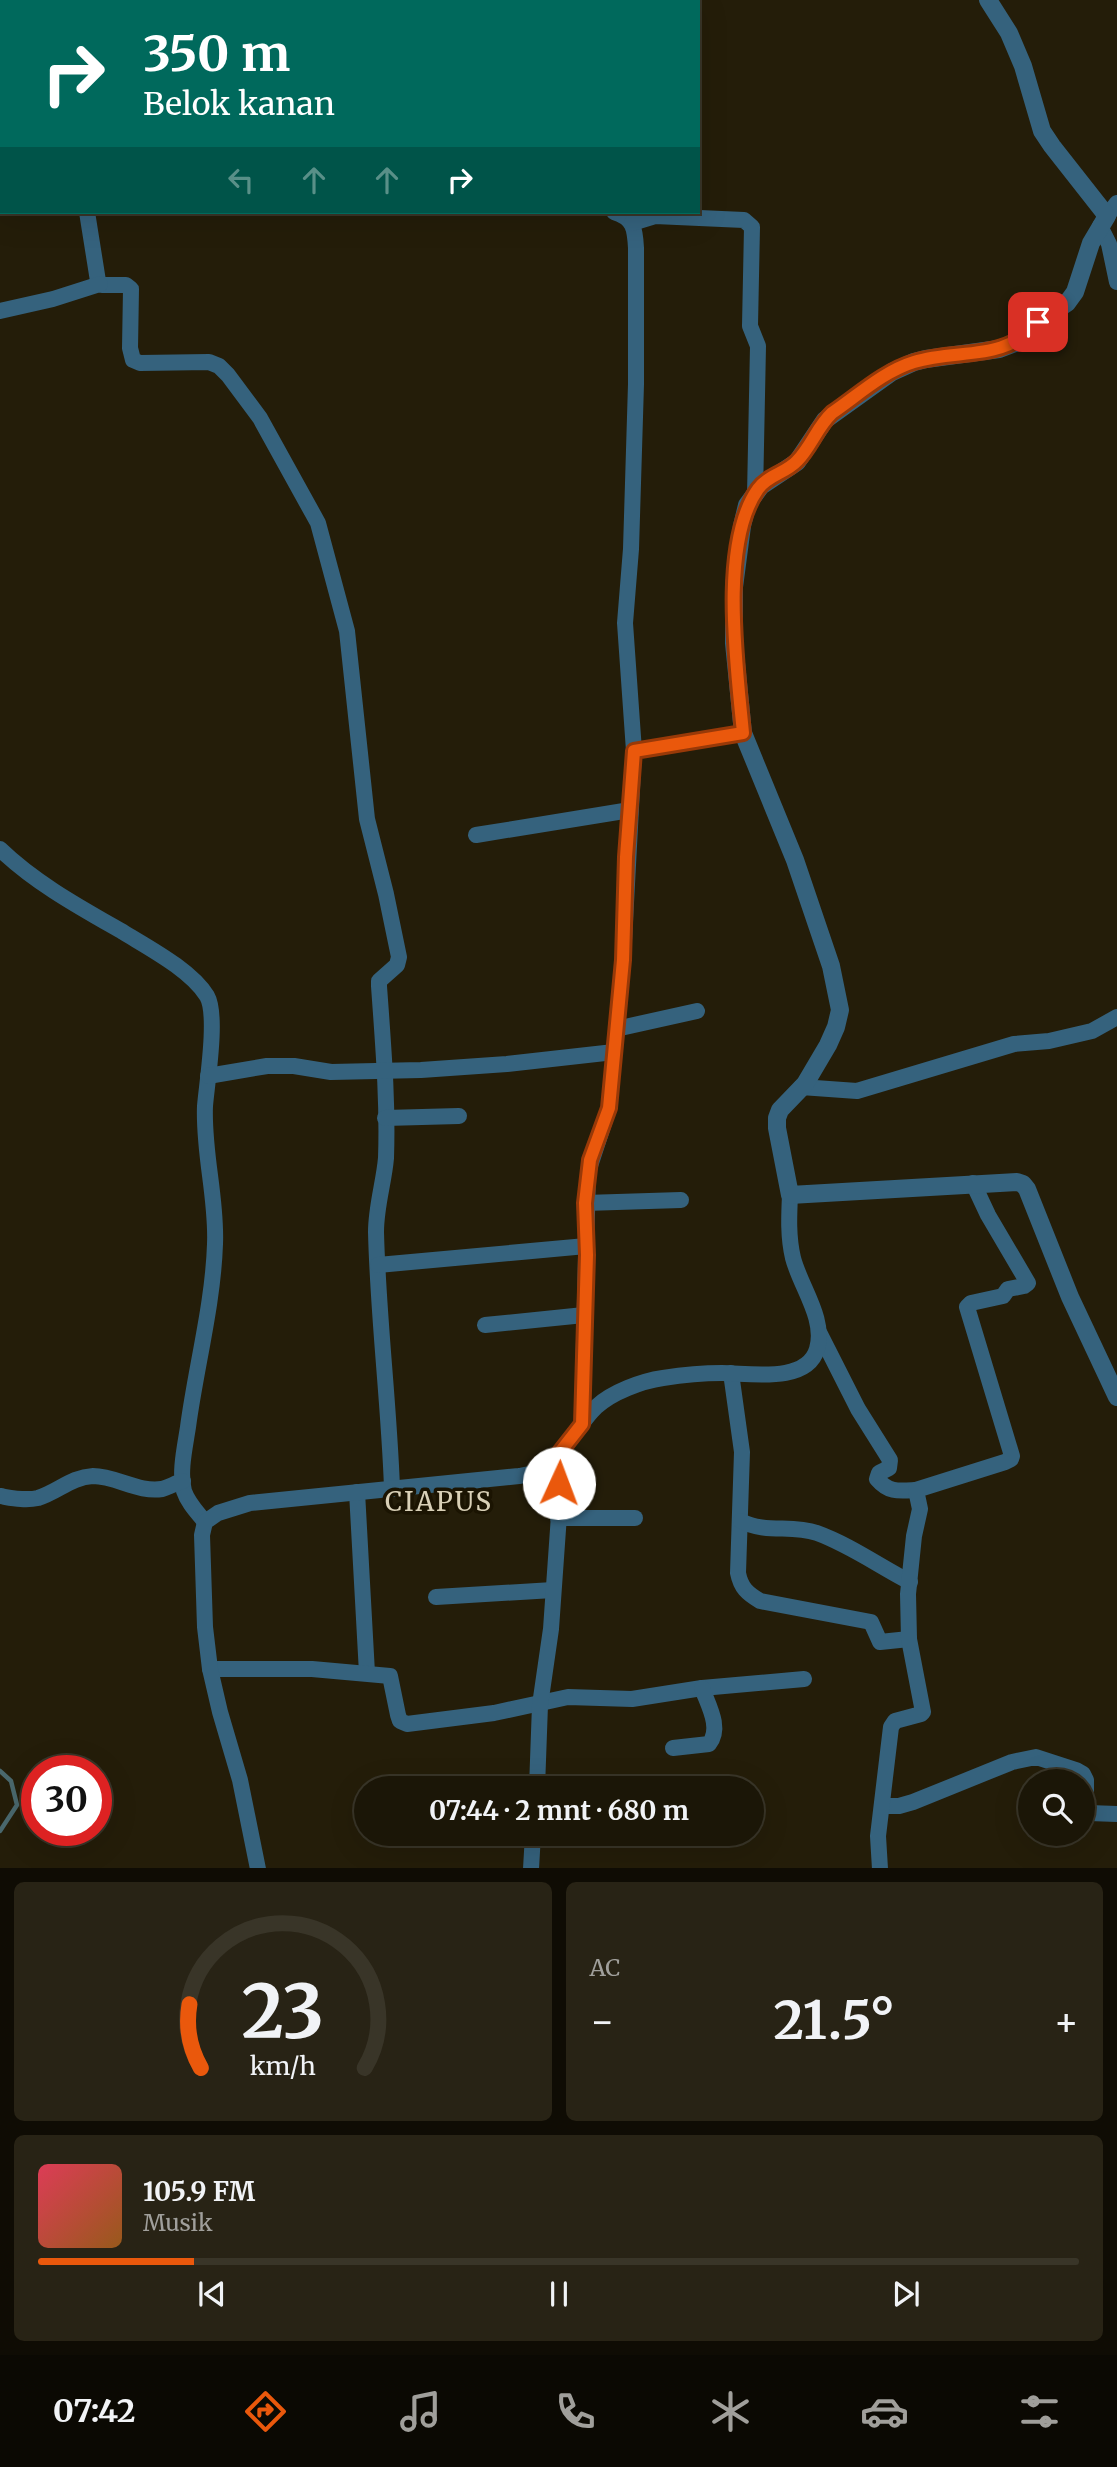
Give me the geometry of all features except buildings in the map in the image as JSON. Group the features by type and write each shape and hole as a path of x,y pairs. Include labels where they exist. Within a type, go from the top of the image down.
{"street":[{"path":"988,0 1009,33 1023,66 1042,131 1108,215 1109,244 1117,282"},
{"path":"87,214 100,284"},
{"path":"582,1424 585,1203 590,1160 609,1108 624,937 634,751 625,623 631,549 636,384 636,248 635,227 630,219 619,214"},
{"path":"632,223 659,215 744,220 752,227 750,326 758,346 755,495"},
{"path":"973,1183 988,1215 1028,1283 1008,1289 1003,1296 971,1303 967,1307 1012,1456 1005,1462 916,1490 891,1491 877,1479 879,1473 889,1468 890,1460 858,1409 820,1332 793,1260 790,1195 777,1118 780,1110 801,1087 836,1027 840,1010 837,990 795,860 743,733 734,643 734,587 742,526 747,505 761,486 797,462 825,420 892,372 926,359 999,349 1018,342 1038,322 1068,303 1075,292 1091,243 1108,215"},
{"path":"0,311 53,299 100,284 126,285 131,289 130,348 133,360 140,363 209,362 219,366 260,418 318,523 347,631 367,819 398,947 397,965 379,981 386,1072 386,1160 376,1229 377,1284 386,1370 392,1488"},
{"path":"634,751 743,733"},
{"path":"476,835 630,810"},
{"path":"0,849 67,899 146,946 188,975 205,993 211,1010 206,1140 215,1212 215,1245 189,1416 183,1481 189,1502 205,1521"},
{"path":"617,1029 697,1011"},
{"path":"801,1087 857,1091 1014,1044 1049,1041 1092,1031 1117,1017"},
{"path":"208,1076 267,1066 294,1066 331,1072 386,1072 507,1065 614,1052"},
{"path":"386,1118 459,1116"},
{"path":"790,1195 973,1183 1023,1184 1070,1297 1117,1398"},
{"path":"585,1203 681,1200"},
{"path":"378,1265 586,1246"},
{"path":"485,1325 584,1315"},
{"path":"258,1868 240,1780 219,1712 210,1669 205,1627 202,1535 205,1521 218,1513 250,1503 519,1476 539,1471 553,1461 596,1407 611,1396 661,1378 794,1372 810,1363 817,1351 820,1332"},
{"path":"731,1373 742,1452 738,1573 740,1584 747,1594 760,1601 872,1623 880,1642 909,1639"},
{"path":"537,1776 540,1704 551,1629 560,1501 559,1483 553,1461"},
{"path":"0,1496 38,1498 75,1478 95,1476 153,1489 162,1489 183,1481"},
{"path":"880,1868 878,1836 892,1723 923,1712 909,1639 910,1582 920,1509 916,1490"},
{"path":"357,1492 368,1673"},
{"path":"558,1518 635,1518"},
{"path":"741,1521 764,1529 814,1532 848,1547 910,1582"},
{"path":"436,1597 553,1590"},
{"path":"210,1669 312,1669 390,1676 400,1721 407,1724 540,1704 568,1697 632,1699 702,1688 804,1679"},
{"path":"673,1748 709,1744 712,1741 713,1717 702,1688"},
{"path":"882,1806 899,1806 913,1802 1012,1762 1036,1757 1083,1774 1089,1813 1117,1814"},
{"path":"531,1868 532,1846"}],"waterway":[{"path":"0,1771 11,1781 17,1805 0,1831"}],"district":[{"name":"CIAPUS","path":"439,1502"}],"route":[{"path":"559,1483 553,1461 582,1424 587,1255 585,1203 590,1160 609,1108 623,960 626,857 634,751 743,733 734,643 734,587 747,505 761,486 797,462 832,413 892,372 926,359 999,349 1018,342 1038,322"}]}
